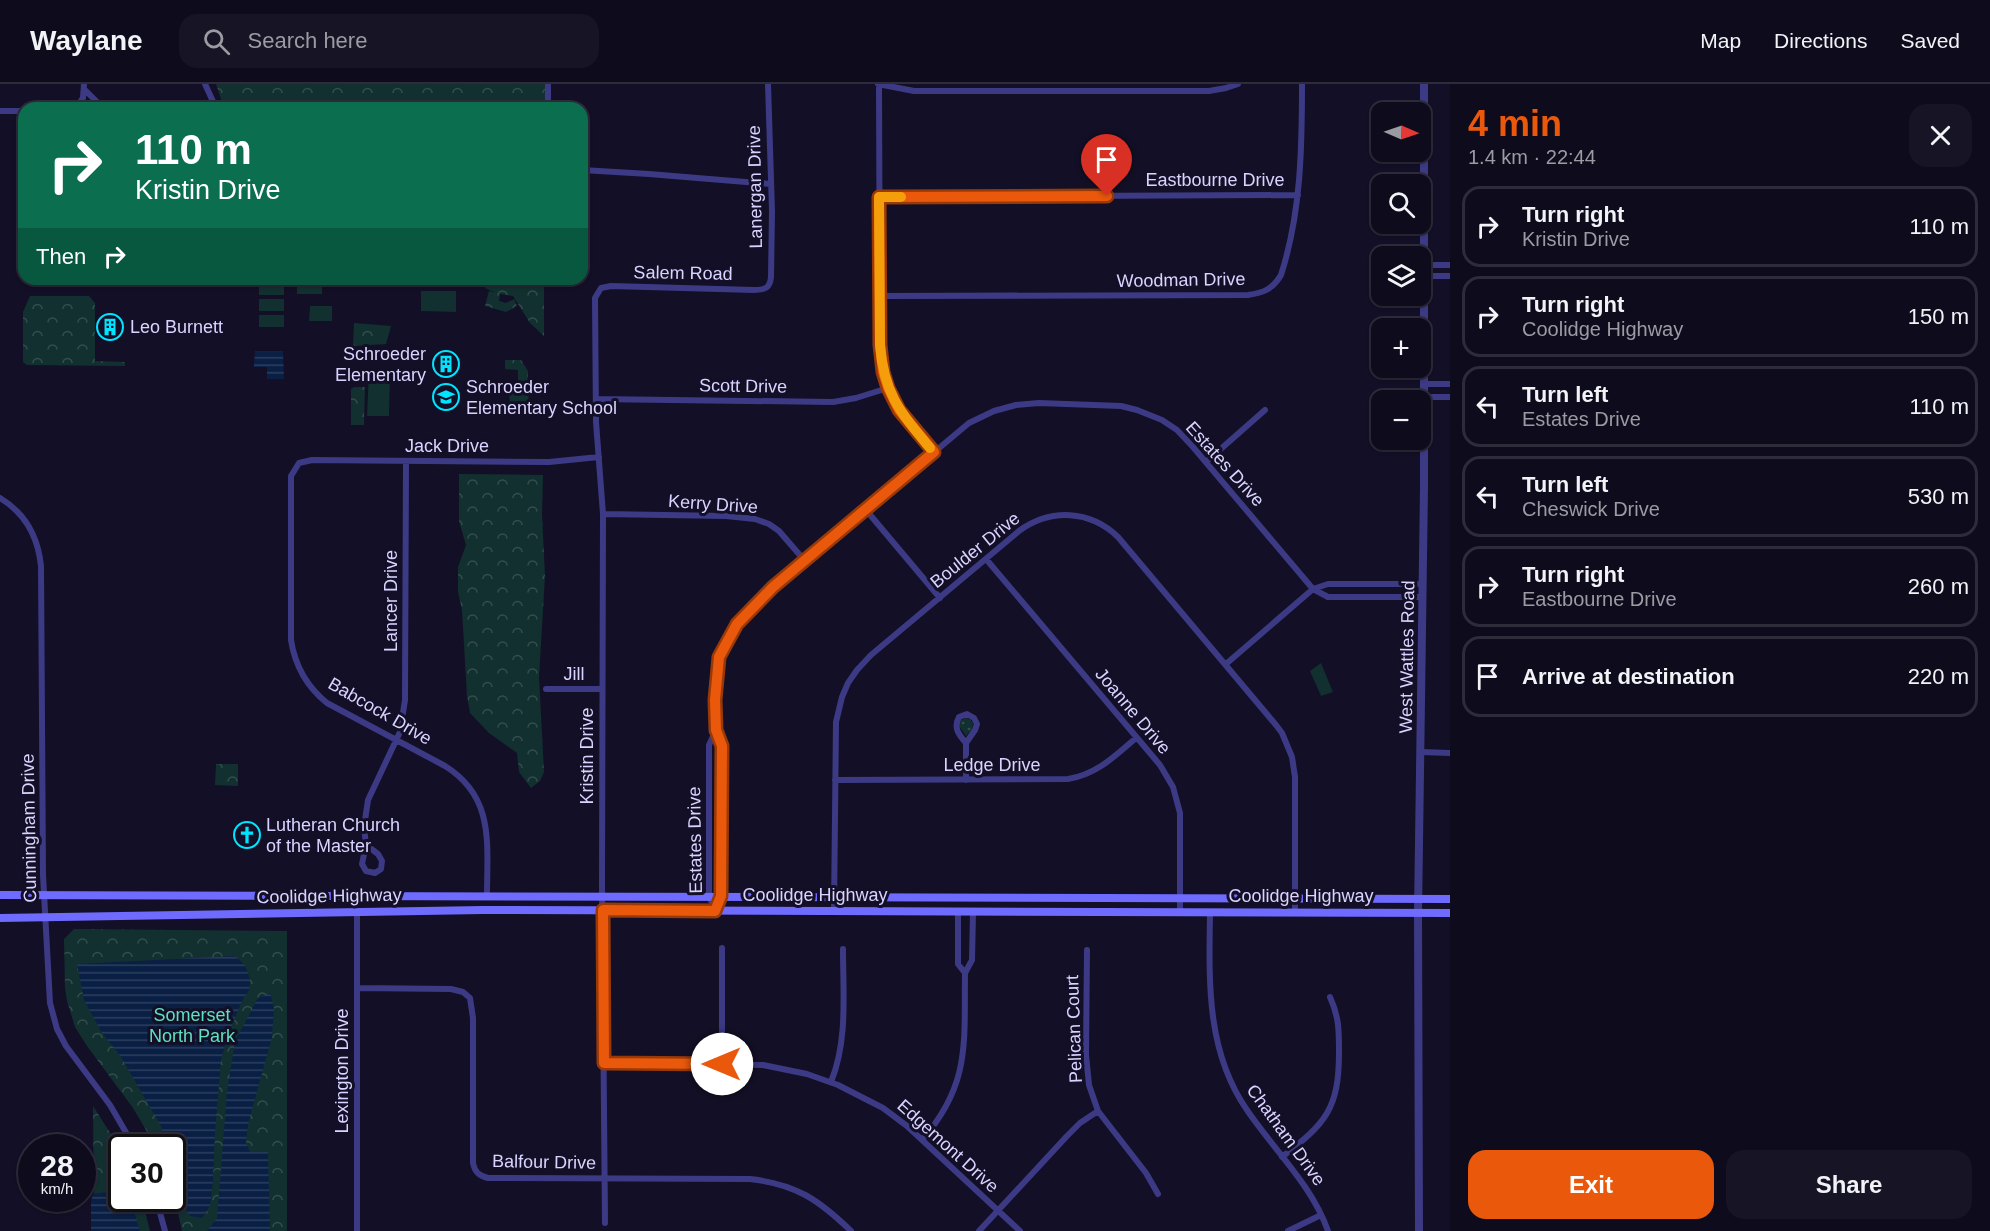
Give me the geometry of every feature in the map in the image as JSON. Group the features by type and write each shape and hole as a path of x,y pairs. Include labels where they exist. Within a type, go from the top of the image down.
{"main road":[{"name":"Coolidge Highway","path":"0,895 1450,899"},
{"path":"294,913 302,907 300,896"},
{"path":"337,912 336,902 343,896"},
{"path":"483,910 488,905 487,896"},
{"name":"Coolidge Highway","path":"0,918 483,910 1450,913"}],"street":[{"path":"206,84 214,102"},
{"path":"548,84 548,102"},
{"name":"Lanergan Drive","path":"767,288 771,277 768,84"},
{"path":"934,452 899,410 888,388 882,367 879,84 914,91 1085,92 1188,88 1218,90 1238,84"},
{"path":"983,84 983,92"},
{"path":"1085,84 1085,92"},
{"name":"Woodman Drive","path":"880,296 1258,294 1274,285 1281,275 1298,195 1301,163 1302,84"},
{"name":"West Wattles Road","path":"1424,84 1424,246"},
{"path":"81,102 84,86"},
{"path":"84,86 97,102"},
{"path":"0,111 18,111"},
{"path":"588,170 771,184"},
{"name":"Eastbourne Drive","path":"879,197 1298,195"},
{"path":"1431,265 1450,265"},
{"path":"1431,276 1450,276"},
{"name":"Salem Road","path":"599,290 611,286 754,290 767,288"},
{"name":"Kristin Drive","path":"599,290 595,305 596,399 603,514 602,896 605,1223"},
{"name":"West Wattles Road","path":"1424,306 1424,390"},
{"path":"1424,384 1450,384"},
{"name":"Scott Drive","path":"596,399 833,402 888,388"},
{"path":"1431,397 1450,397"},
{"name":"Estates Drive","path":"715,911 721,896 722,746 716,730 715,700 719,657 737,624 773,587 969,423 994,411 1016,405 1040,403 1130,407 1162,420 1177,430 1206,462 1313,589"},
{"path":"1206,462 1265,410"},
{"name":"West Wattles Road","path":"1419,1231 1418,913 1424,450"},
{"name":"Jack Drive","path":"297,465 312,460 549,462 599,457"},
{"name":"Lancer Drive","path":"366,845 364,827 368,800 397,740 402,726 405,700 406,461"},
{"name":"Babcock Drive","path":"297,465 292,472 290,482 290,624 292,648 297,666 306,681 327,703 455,772 474,793 486,824 487,896"},
{"name":"Cunningham Drive","path":"0,498 13,506 27,522 40,560 44,895 48,993 51,1011 57,1029 71,1053 110,1105 127,1134"},
{"path":"866,510 940,598"},
{"name":"Kerry Drive","path":"603,514 726,516 755,519 779,531 805,561"},
{"name":"Boulder Drive","path":"834,911 836,722 848,683 871,655 1019,531 1037,520 1068,514 1097,521 1118,537 1226,663 1282,733 1292,757 1295,777 1295,912"},
{"name":"Joanne Drive","path":"986,559 1165,772 1176,794 1180,813 1180,912"},
{"path":"1226,663 1313,589 1328,584 1423,584"},
{"path":"1313,589 1328,597 1423,597"},
{"name":"Jill","path":"546,689 602,689"},
{"path":"966,743 958,733 956,726 959,717 967,714 974,718 977,724 966,743 966,780"},
{"name":"Estates Drive","path":"715,911 709,896 709,745 716,730"},
{"name":"Ledge Drive","path":"835,780 1068,779 1082,777 1110,760 1136,738"},
{"path":"1421,752 1450,753"},
{"name":"Lexington Drive","path":"357,912 357,1231"},
{"path":"958,912 958,964 965,973"},
{"path":"922,1140 945,1111 954,1094 962,1068 965,973 972,960 973,912"},
{"name":"Chatham Drive","path":"1210,912 1210,999 1214,1032 1224,1068 1240,1100 1309,1191 1328,1231"},
{"path":"722,948 722,1064"},
{"path":"831,1082 841,1046 843,949"},
{"name":"Pelican Court","path":"1087,950 1087,1072 1092,1097 1098,1111 1146,1173 1158,1194"},
{"name":"Balfour Drive","path":"357,988 451,989 462,992 470,998 473,1018 473,1163 481,1176 488,1179 750,1179 782,1184 812,1197 851,1231"},
{"path":"1282,1158 1317,1128 1329,1112 1336,1095 1339,1071 1339,1026 1338,1016 1330,997"},
{"name":"Edgemont Drive","path":"604,1063 722,1064 782,1068 831,1082 883,1108 922,1140 1020,1231"},
{"path":"979,1231 1067,1136 1080,1123 1098,1111"},
{"path":"160,1212 165,1231"},
{"path":"1288,1231 1322,1215"}],"green space":[{"path":"216,84 545,84 545,102 222,102"},
{"path":"259,285 284,285 284,295 259,295"},
{"path":"297,285 322,285 322,294 297,294"},
{"path":"486,285 544,285 544,336 530,323 513,296 500,294 499,301 506,303 514,299 517,306 506,312 485,306 489,291 496,293 485,288"},
{"path":"421,291 456,291 456,312 421,311"},
{"path":"30,296 89,296 95,303 95,361 125,362 125,366 27,365 23,362 23,312"},
{"path":"259,299 284,299 284,311 259,311"},
{"path":"310,306 332,306 332,321 309,321"},
{"path":"259,315 284,315 284,327 259,327"},
{"path":"354,323 391,326 386,344 353,346"},
{"path":"505,360 521,360 528,371 528,383 518,383 518,370 505,369"},
{"path":"369,371 390,371 389,416 367,416"},
{"path":"365,387 364,425 351,425 351,389"},
{"path":"529,392 528,402 510,403 509,393"},
{"path":"459,474 543,475 545,576 539,677 544,772 540,781 531,788 519,772 517,753 489,733 470,713 462,610 458,592 458,567 466,545 459,521"},
{"path":"1321,663 1333,692 1321,696 1310,671"},
{"path":"966,718 973,724 966,736 959,726 961,720"},
{"path":"216,764 238,764 238,786 215,785"},
{"name":"Somerset North Park","path":"74,929 287,931 287,1231 182,1231 178,1212 186,1212 186,1134 148,1134 133,1108 75,1027 65,988 64,939"},
{"path":"93,1106 111,1134 108,1134 108,1212 145,1212 150,1231 94,1231 96,1134 93,1134"}],"water":[{"path":"255,351 283,351 284,379 267,379 267,367 254,367"},
{"path":"235,956 245,965 250,979 249,990 230,1030 221,1059 213,1181 210,1206 202,1218 190,1216 186,1210 186,1134 163,1134 161,1126 121,1057 102,1033 84,1000 77,964"},
{"path":"270,993 274,1008 272,1037 248,1124 246,1143 250,1152 268,1152 270,1231 207,1231 217,1218 227,1092 235,1041 258,998"},
{"path":"108,1192 108,1212 134,1212 140,1231 91,1231 91,1212 96,1212 96,1194"}],"slow traffic":[{"path":"901,197 879,197 881,364 895,404 930,448"}],"place":[{"name":"Leo Burnett","path":"110,327"},
{"name":"Schroeder Elementary","path":"446,364"},
{"name":"Schroeder Elementary School","path":"446,397"},
{"name":"Lutheran Church of the Master","path":"247,835"}],"route":[{"path":"722,1064 604,1063 603,910 715,911 721,896 722,746 716,730 715,700 719,657 737,624 773,587 934,452 895,404 881,364 879,197 1107,196"}]}
